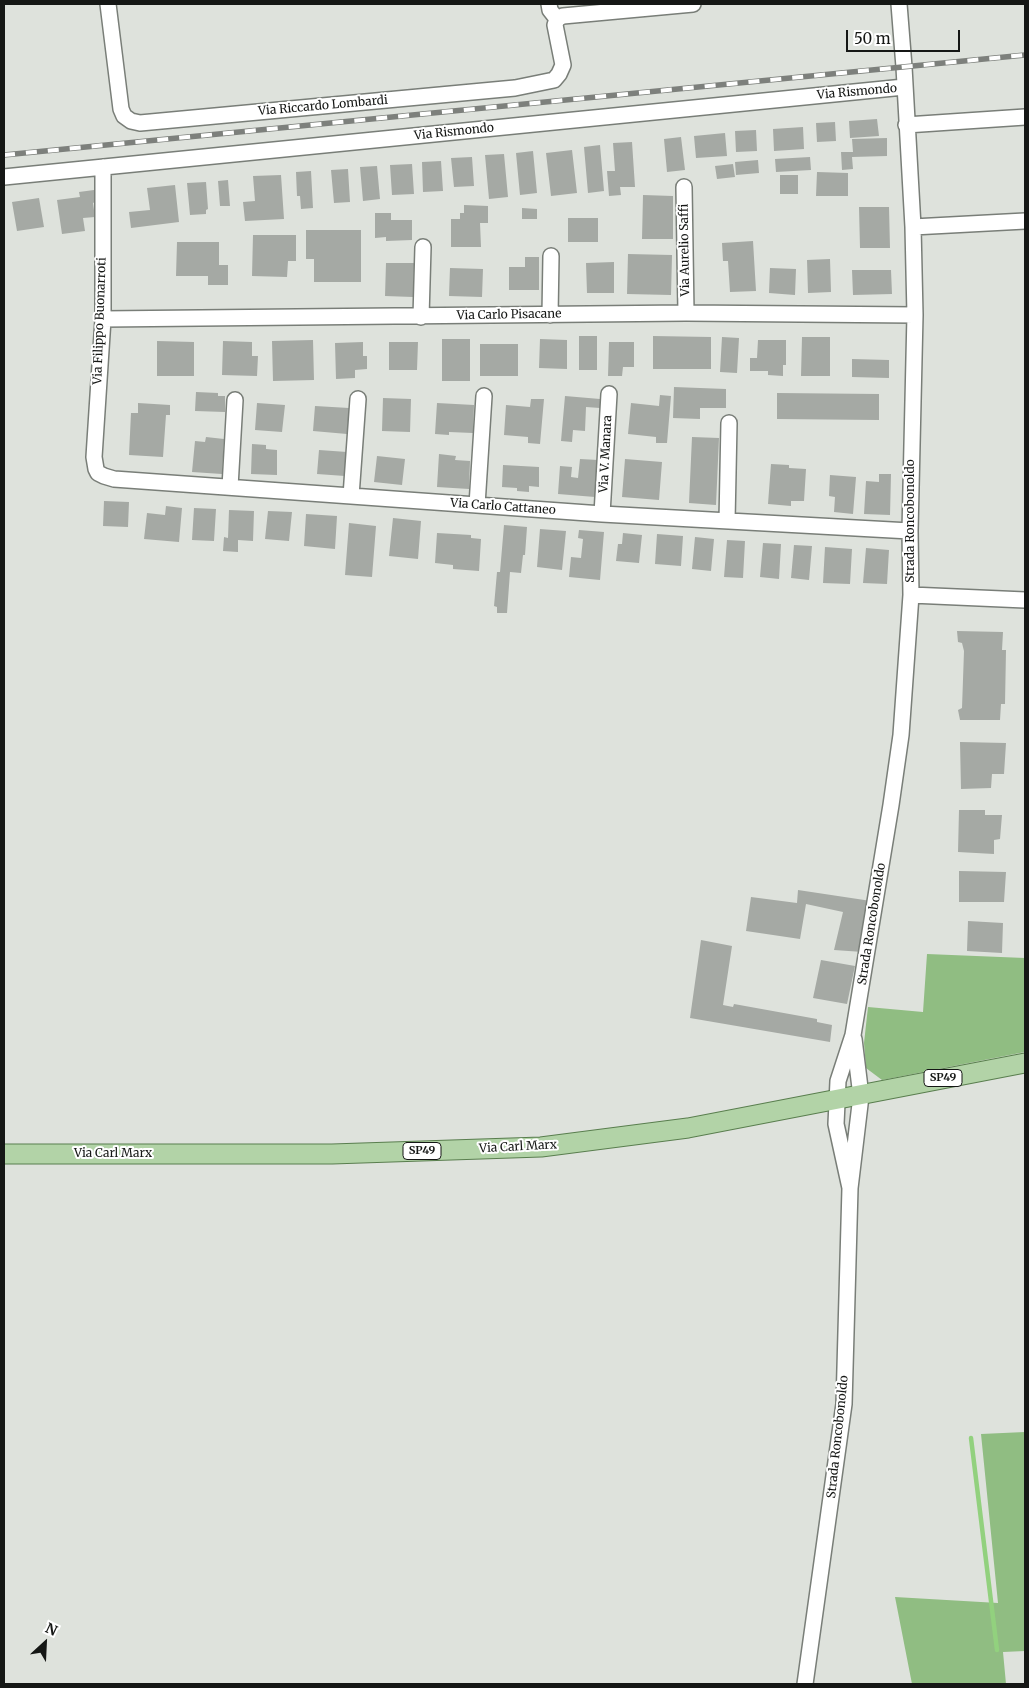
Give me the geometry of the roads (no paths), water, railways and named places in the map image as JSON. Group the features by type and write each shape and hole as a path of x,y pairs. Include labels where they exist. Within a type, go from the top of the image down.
{"main road":[{"name":"Via Carl Marx","path":"4,1154 332,1154 541,1148 688,1128 1025,1063"}],"street":[{"name":"Via Riccardo Lombardi","path":"108,4 121,109 124,116 131,121 140,123 515,88 554,80 559,74 562,65 555,25 557,19 550,10 549,4"},
{"path":"557,19 563,16 693,4"},
{"name":"Strada Roncobonoldo","path":"850,1188 836,1124 838,1081 854,1036 890,815 900,744 911,595 910,531 915,314 913,227 899,4"},
{"name":"Via Rismondo","path":"4,177 904,87"},
{"path":"906,125 1025,117"},
{"name":"Via Filippo Buonarroti","path":"98,473 94,457 103,319 103,167"},
{"name":"Via Aurelio Saffi","path":"684,187 686,313"},
{"path":"913,227 1025,221"},
{"path":"421,317 423,247"},
{"path":"550,315 551,256"},
{"name":"Via Carlo Pisacane","path":"103,319 686,313 915,314"},
{"name":"Via V. Manara","path":"602,514 609,394"},
{"path":"477,505 484,396"},
{"path":"351,496 358,399"},
{"path":"230,487 235,400"},
{"path":"727,521 729,422"},
{"name":"Via Carlo Cattaneo","path":"98,473 114,479 602,514 910,531"},
{"path":"911,595 1025,600"},
{"name":"Strada Roncobonoldo","path":"805,1684 844,1404 850,1188 861,1096 854,1036"}],"waterway":[{"path":"971,1438 997,1650"}],"railway":[{"path":"4,155 1025,55"}]}
